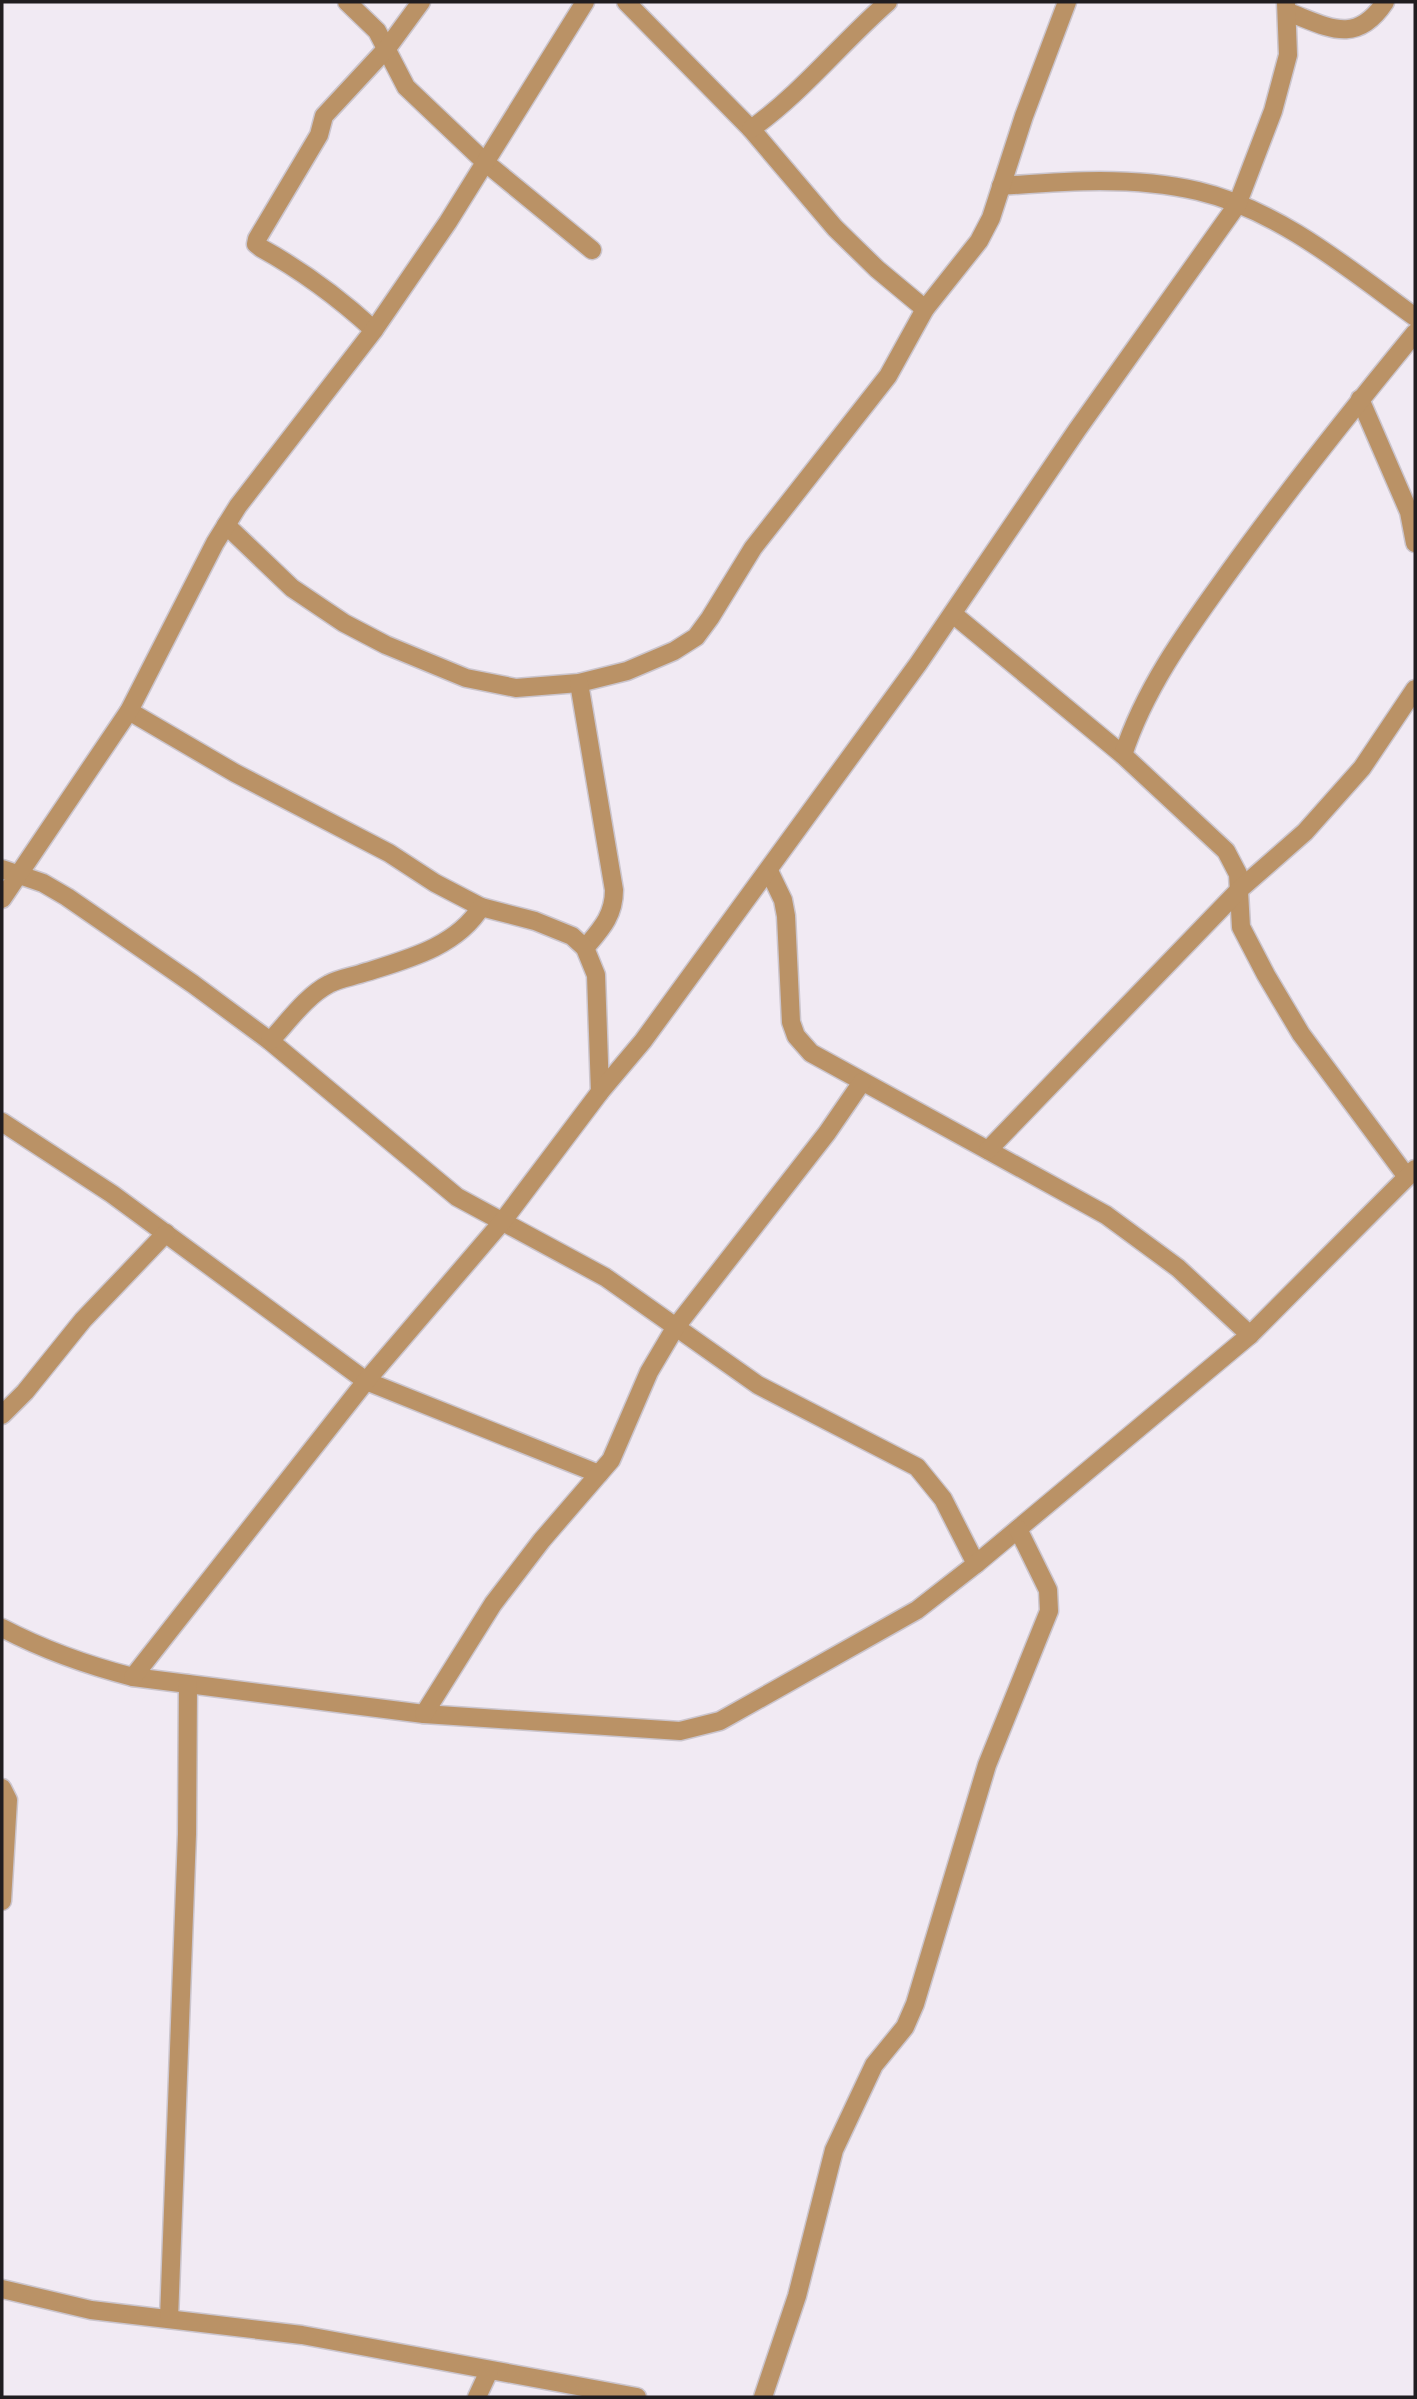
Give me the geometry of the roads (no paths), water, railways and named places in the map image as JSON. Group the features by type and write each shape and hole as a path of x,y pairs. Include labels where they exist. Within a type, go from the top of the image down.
{"street":[{"path":"347,2 377,31 388,47 406,87 486,163 592,250"},
{"path":"374,330 336,295 256,244 294,173 319,135 324,116 388,47 421,2"},
{"path":"2,899 10,871 129,710 226,525 374,330 486,163 585,2"},
{"path":"626,2 751,129 835,228 877,269 925,309"},
{"path":"751,129 781,108 853,33 888,2"},
{"path":"226,525 292,588 344,624 386,645 466,678 516,688 579,683 627,671 674,651 695,637 753,548 888,376 925,309 979,241 991,218 1068,2"},
{"path":"133,1677 366,1381 502,1222 600,1092 643,1041 953,614 1077,430 1237,205 1273,111 1288,55 1287,7 1341,32 1363,26 1385,2"},
{"path":"1001,186 1115,180 1200,191 1237,205 1312,244 1415,317"},
{"path":"1123,755 1146,696 1196,617 1309,462 1415,333"},
{"path":"1360,400 1409,512 1415,543"},
{"path":"2,1628 38,1647 88,1666 133,1677 425,1714 680,1731 720,1721 917,1610 976,1564 1250,1335 1411,1173 1301,1034 1266,975 1241,927 1238,874 1226,851 1123,755 953,614"},
{"path":"579,683 614,890 614,906 607,922 585,947"},
{"path":"988,1150 1240,889 1305,832 1362,768 1415,689"},
{"path":"129,710 235,773 389,853 435,883 481,907 535,921 572,936 585,947 596,975 600,1092"},
{"path":"10,871 77,903 270,1041 438,1182 502,1222 541,1240 605,1277 758,1385 917,1467 943,1499 976,1564"},
{"path":"769,871 784,908 791,1022 796,1036 811,1053 1060,1187 1138,1237 1178,1268 1250,1335"},
{"path":"270,1041 311,997 329,984 424,952 454,938 471,924 481,907"},
{"path":"425,1714 493,1604 542,1540 599,1474 620,1444 649,1372 675,1328 827,1133 862,1082"},
{"path":"2,1122 166,1233 366,1381 599,1474"},
{"path":"2,1415 25,1392 83,1321 166,1233"},
{"path":"763,2397 797,2296 834,2150 874,2065 905,2027 915,2004 987,1765 1049,1611 1048,1590 1018,1530"},
{"path":"169,2319 187,1834 188,1684"},
{"path":"2,1788 8,1800 2,1901"},
{"path":"2,2289 74,2306 302,2335 638,2397"},
{"path":"477,2397 489,2371"}]}
